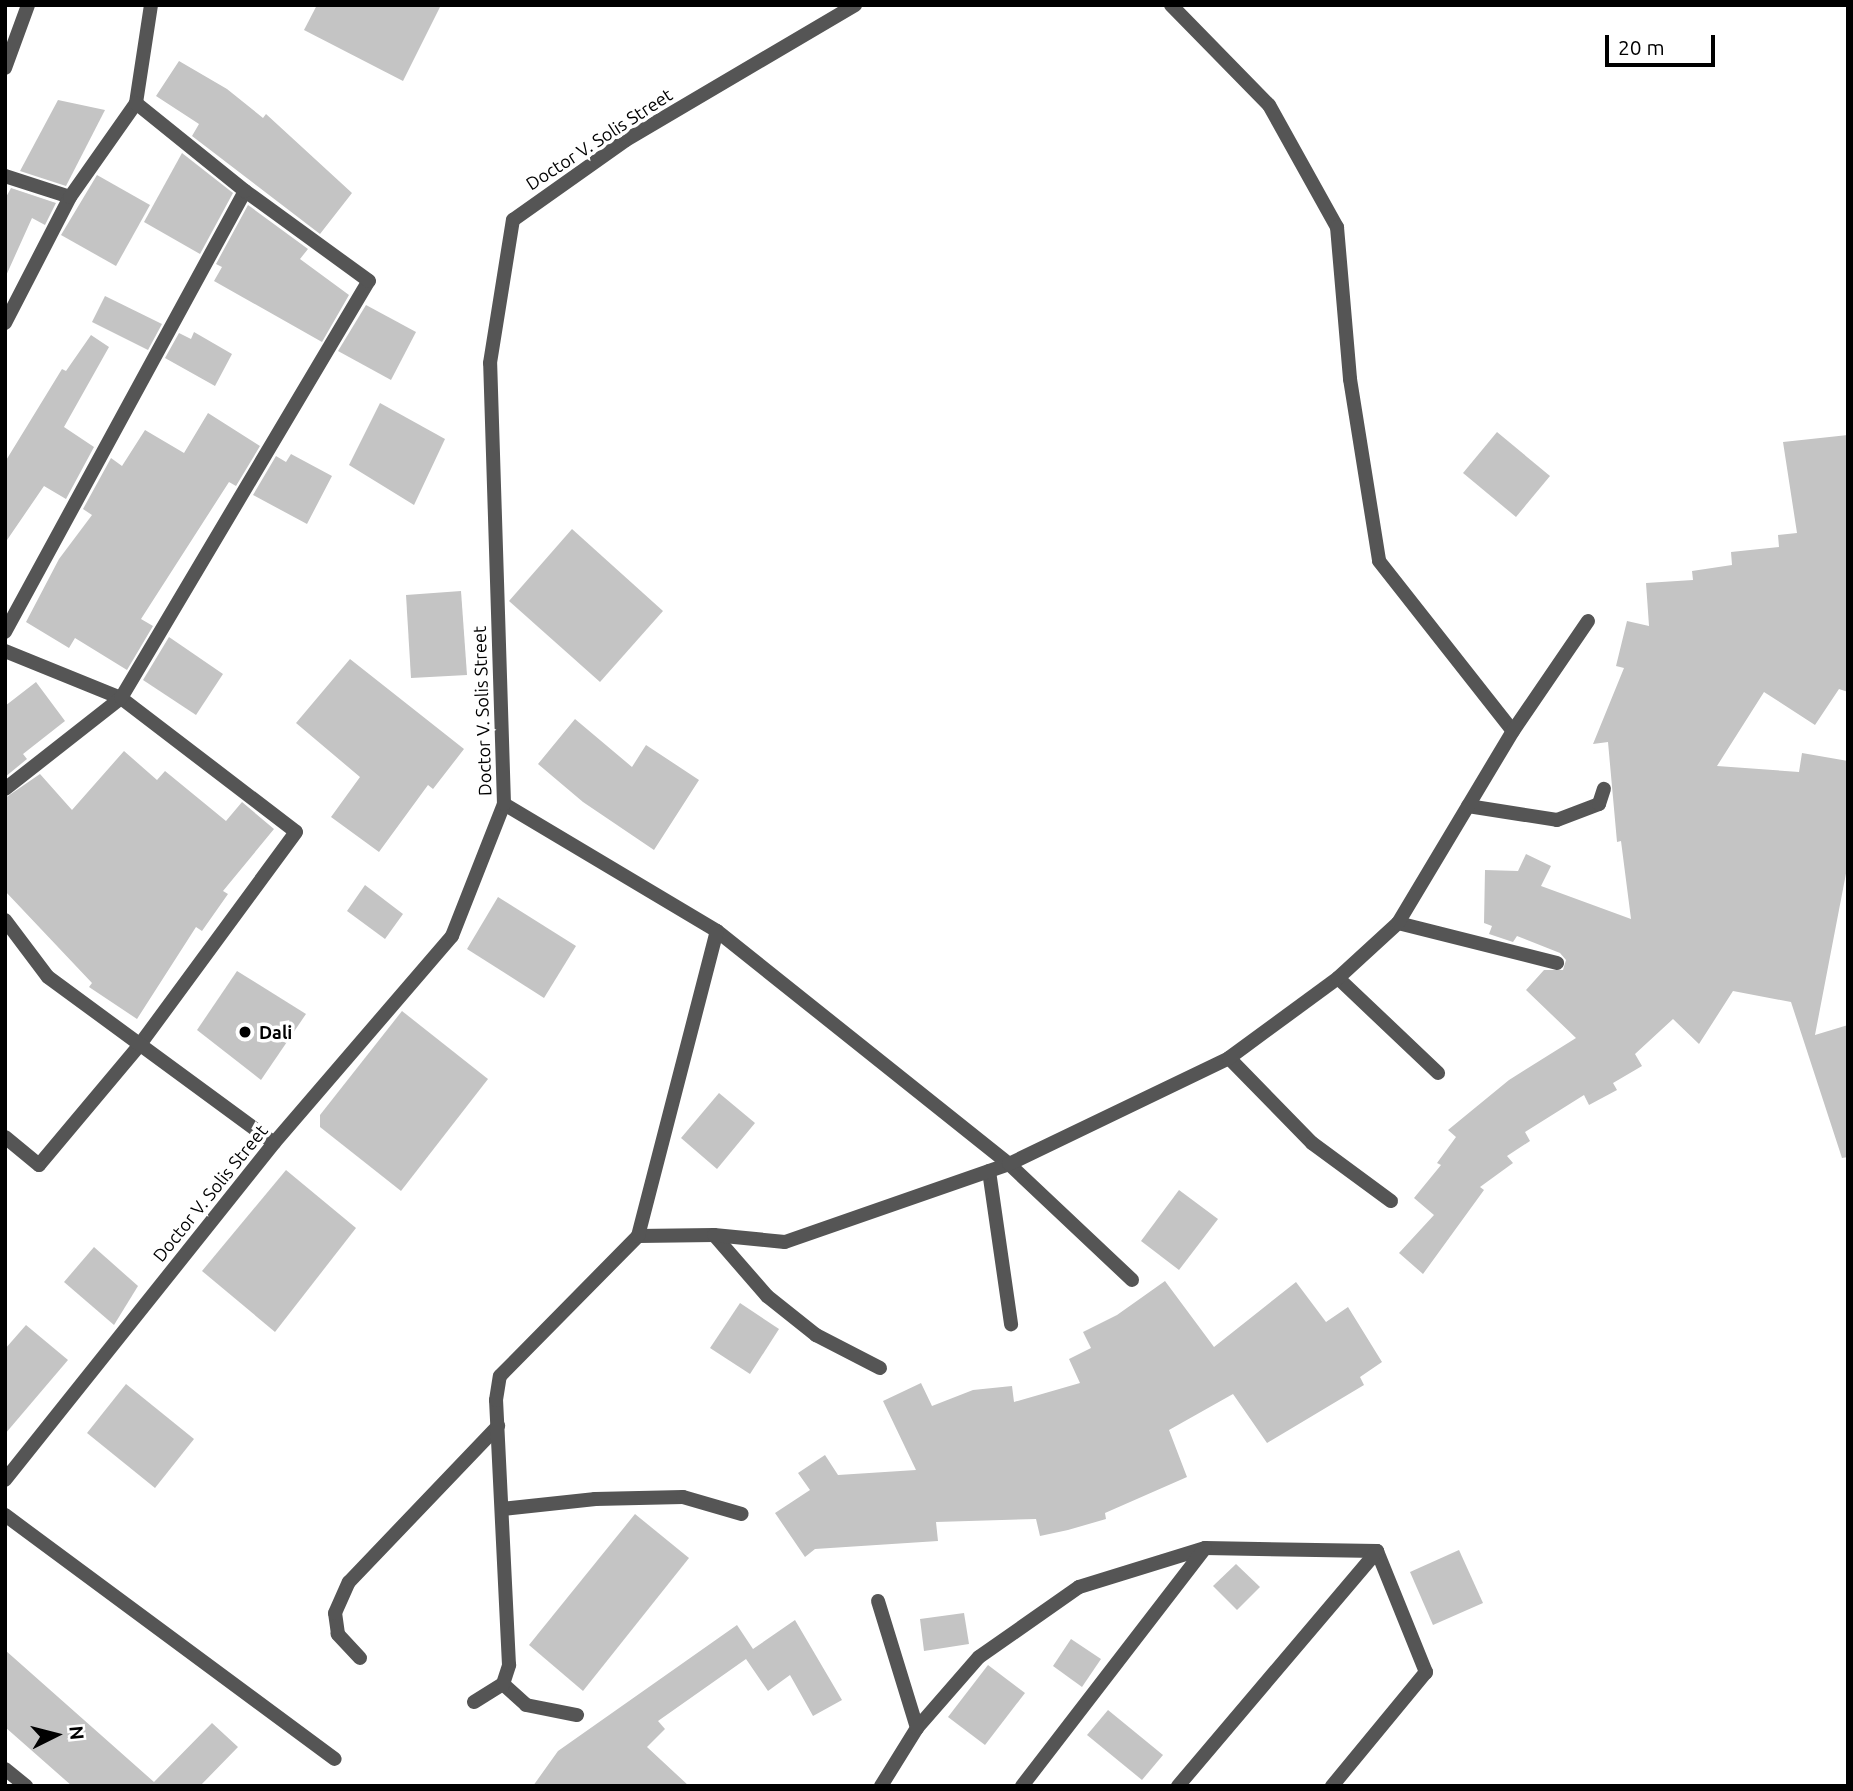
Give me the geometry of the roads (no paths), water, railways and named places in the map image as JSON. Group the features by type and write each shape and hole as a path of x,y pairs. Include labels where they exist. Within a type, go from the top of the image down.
{"street":[{"path":"5,68 29,5"},
{"path":"5,323 71,197 136,103 151,5"},
{"name":"Doctor V. Solis Street","path":"5,1479 274,1143 452,936 504,804 490,363 513,220 626,140 855,5"},
{"path":"1171,5 1269,105 1337,227 1350,379 1379,561 1513,731"},
{"path":"5,789 121,698 369,281 245,191 136,103"},
{"path":"5,176 71,197"},
{"path":"5,632 245,191"},
{"path":"638,1236 714,1235 785,1242 1009,1164 1229,1058 1338,978 1398,923 1513,731 1588,621"},
{"path":"5,651 121,698 296,832 138,1047 39,1165 5,1138"},
{"path":"1468,806 1557,820 1599,804 1604,789"},
{"path":"504,804 717,931 1009,1164 1132,1280"},
{"path":"5,920 48,977 138,1047 274,1143"},
{"path":"1398,923 1557,963"},
{"path":"474,1702 503,1684 509,1665 498,1426 500,1376 638,1236 717,931"},
{"path":"1338,978 1438,1073"},
{"path":"1229,1058 1312,1143 1391,1201"},
{"path":"989,1171 1011,1324"},
{"path":"714,1235 767,1296 816,1335 880,1368"},
{"path":"360,1658 338,1633 336,1623 335,1613 348,1582 498,1426"},
{"path":"502,1509 596,1499 683,1497 742,1514"},
{"path":"5,1515 335,1759"},
{"path":"1022,1786 1205,1548"},
{"path":"881,1786 917,1728 979,1657 1079,1587 1205,1548 1377,1551"},
{"path":"1178,1786 1377,1551"},
{"path":"1332,1786 1426,1672 1377,1551"},
{"path":"878,1601 917,1728"},
{"path":"503,1684 526,1705 577,1715"},
{"path":"5,1769 26,1786"}],"place":[{"name":"Dali","path":"245,1032"}]}
